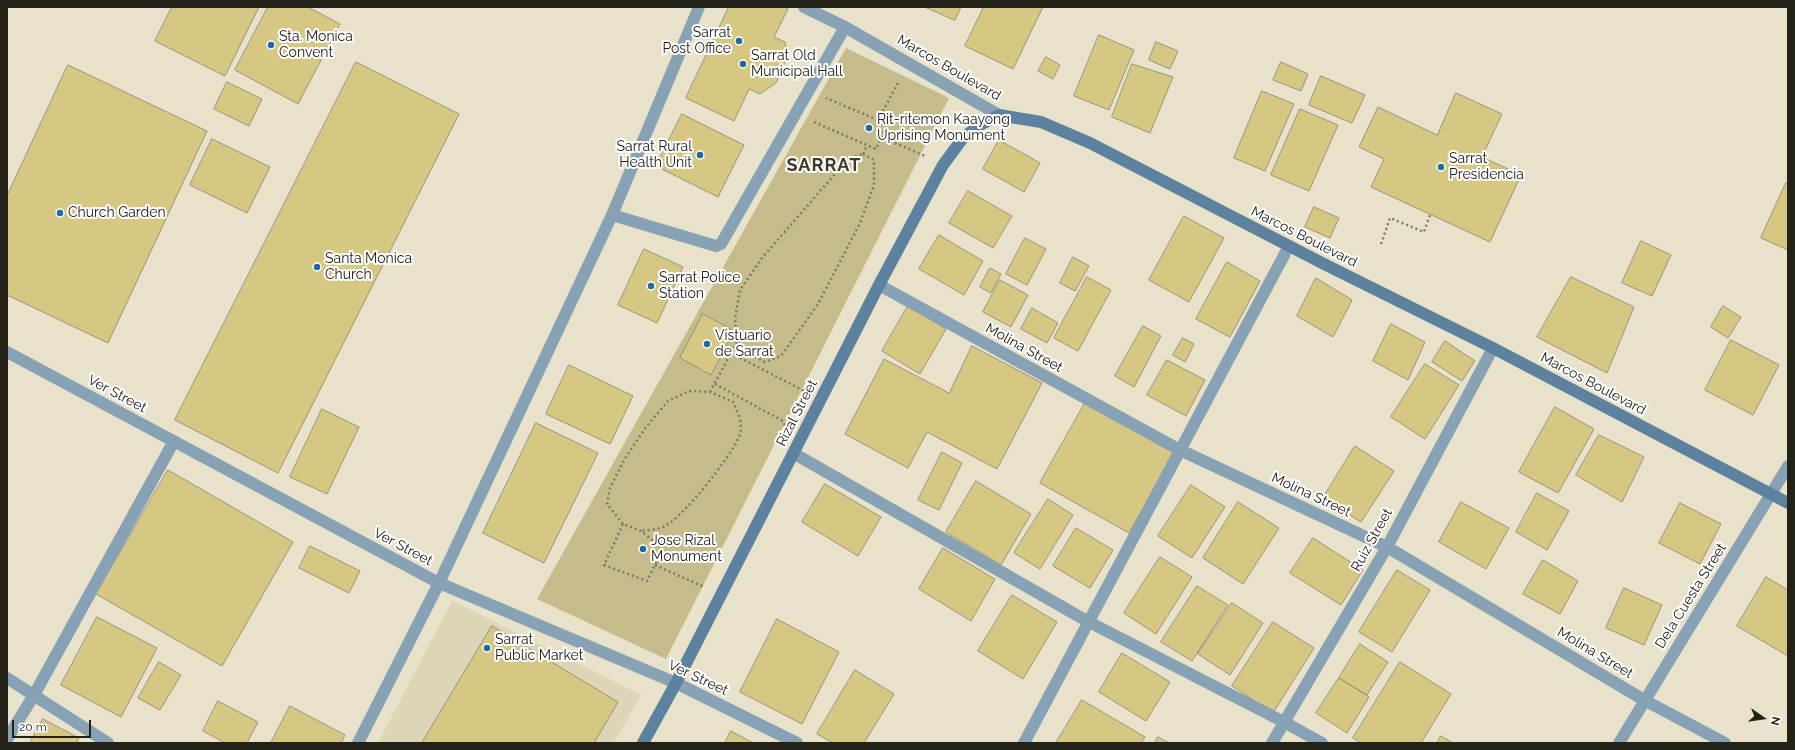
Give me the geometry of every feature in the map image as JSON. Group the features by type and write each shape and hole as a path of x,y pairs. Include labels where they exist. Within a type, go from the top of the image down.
{"main road":[{"name":"Rizal Street","path":"643,743 676,683 720,594 879,285 944,165 963,138 980,125 999,115"},
{"name":"Marcos Boulevard","path":"999,115 1041,122 1090,143 1289,246 1493,348 1788,503"}],"street":[{"path":"358,743 439,583 612,215 699,7"},
{"name":"Marcos Boulevard","path":"804,7 845,26 999,115"},
{"path":"612,215 716,246 721,244 845,26"},
{"path":"1024,743 1289,246"},
{"name":"Molina Street","path":"879,285 1180,450 1386,547 1644,700 1725,743"},
{"name":"Ruiz Street","path":"1272,743 1386,547 1493,348"},
{"name":"Ver Street","path":"9,357 174,441 439,583 676,683 797,743"},
{"path":"7,739 34,695 174,441"},
{"path":"793,453 1088,621 1322,743"},
{"name":"Dela Cuesta Street","path":"1619,743 1788,466"},
{"path":"7,678 108,743"}],"path":[{"path":"878,120 909,63"},
{"path":"796,114 876,149 887,124 809,90"},
{"path":"881,137 944,165"},
{"path":"863,154 867,145"},
{"path":"710,392 737,342 735,319 740,290 762,258 849,158 863,154 874,160 874,185 860,223 818,304 781,356 765,362 746,352 737,342"},
{"path":"1381,244 1390,218 1424,232 1430,215"},
{"path":"731,353 820,399"},
{"path":"715,384 783,421 793,453"},
{"path":"623,524 604,565 647,581 663,549 641,531 623,524 607,504 610,488 624,460 646,427 668,401 689,391 710,392 733,402 740,416 740,436 717,471 685,510 664,527 641,531"},
{"path":"655,565 720,594"}],"shaded area":[{"path":"846,48 949,98 666,659 537,599"},
{"name":"Sarrat Public Market","path":"452,601 641,695 614,743 378,743"}],"building":[{"path":"172,7 259,7 225,76 155,41"},
{"path":"268,7 308,7 340,24 298,104 235,70"},
{"name":"Sarrat Old Municipal Hall","path":"729,7 783,7 788,9 774,37 785,42 787,57 776,83 760,94 749,89 734,121 686,98"},
{"path":"925,7 961,7 955,20"},
{"path":"984,7 1043,7 1013,69 965,46"},
{"path":"1099,35 1134,50 1109,110 1074,96"},
{"path":"1156,42 1178,51 1170,69 1149,60"},
{"path":"1046,57 1060,65 1053,79 1038,71"},
{"name":"Santa Monica Church","path":"356,62 459,114 278,473 175,420"},
{"path":"1281,62 1308,74 1301,91 1273,80"},
{"path":"1132,64 1173,77 1150,133 1112,117"},
{"path":"68,65 207,131 108,343 7,295 7,196"},
{"path":"1321,76 1365,95 1352,123 1309,105"},
{"path":"227,82 262,99 249,126 214,109"},
{"path":"1262,91 1294,104 1265,171 1234,158"},
{"name":"Sarrat Presidencia","path":"1456,93 1502,114 1482,157 1521,175 1490,242 1371,187 1384,159 1359,147 1378,107 1437,135"},
{"path":"1300,109 1338,125 1309,191 1271,175"},
{"name":"Sarrat Rural Health Unit","path":"682,114 744,145 718,197 656,166"},
{"path":"212,139 270,167 247,213 190,185"},
{"path":"999,140 1040,163 1024,192 983,169"},
{"path":"1786,183 1788,184 1788,250 1761,238"},
{"path":"968,191 1012,216 993,248 949,223"},
{"path":"1314,207 1339,218 1330,238 1305,227"},
{"path":"1184,216 1224,238 1189,302 1149,280"},
{"path":"939,235 983,261 964,295 919,269"},
{"path":"1025,238 1046,249 1027,285 1006,274"},
{"path":"1641,241 1671,255 1652,296 1622,283"},
{"name":"Sarrat Police Station","path":"644,249 683,267 657,323 618,305"},
{"path":"1073,257 1089,266 1075,291 1060,283"},
{"path":"1227,262 1260,281 1230,337 1196,319"},
{"path":"990,268 1001,274 991,293 980,287"},
{"path":"1087,277 1111,290 1078,351 1054,338"},
{"path":"1571,277 1634,307 1607,373 1537,337"},
{"path":"1316,278 1352,300 1333,337 1297,316"},
{"path":"1000,280 1028,295 1011,327 983,312"},
{"path":"908,306 946,329 920,374 882,351"},
{"path":"1723,306 1741,317 1728,338 1711,327"},
{"path":"1032,308 1058,323 1047,343 1021,329"},
{"name":"Vistuario de Sarrat","path":"703,314 734,331 711,375 680,358"},
{"path":"1391,324 1425,342 1408,380 1373,361"},
{"path":"1143,326 1161,336 1134,387 1115,376"},
{"path":"1183,338 1194,344 1185,362 1173,355"},
{"path":"1731,340 1779,365 1753,415 1705,390"},
{"path":"1445,341 1475,361 1462,381 1432,362"},
{"path":"972,346 1042,383 997,469 927,432 908,468 845,434 884,359 949,393"},
{"path":"1167,360 1205,380 1186,416 1147,395"},
{"path":"1425,364 1459,385 1425,439 1391,417"},
{"path":"569,365 633,396 610,444 546,414"},
{"path":"1085,403 1174,453 1129,533 1040,483"},
{"path":"1555,407 1594,429 1558,493 1519,472"},
{"path":"322,409 359,427 327,494 290,477"},
{"path":"536,423 598,453 544,563 483,533"},
{"path":"1599,435 1644,457 1622,502 1576,475"},
{"path":"1355,446 1394,471 1361,522 1323,498"},
{"path":"942,452 962,463 939,510 918,500"},
{"path":"168,470 293,542 222,666 96,594"},
{"path":"976,481 1031,514 1001,565 946,532"},
{"path":"825,484 881,517 858,556 802,522"},
{"path":"1191,485 1225,507 1192,558 1158,536"},
{"path":"1537,493 1569,511 1547,550 1516,532"},
{"path":"1048,499 1073,515 1040,569 1014,553"},
{"path":"1238,502 1279,528 1243,584 1203,558"},
{"path":"1461,502 1509,528 1486,569 1439,542"},
{"path":"1680,503 1721,524 1700,564 1659,543"},
{"path":"1076,528 1113,550 1090,588 1053,566"},
{"path":"1313,538 1363,570 1341,605 1290,573"},
{"path":"310,546 360,571 349,593 299,568"},
{"path":"943,548 995,579 971,621 919,589"},
{"path":"1160,557 1192,577 1156,634 1124,613"},
{"path":"1543,560 1578,581 1560,614 1523,594"},
{"path":"1397,570 1430,590 1392,652 1359,632"},
{"path":"1766,577 1788,590 1788,656 1737,626"},
{"path":"1197,586 1228,605 1192,661 1161,642"},
{"path":"1624,588 1662,605 1644,645 1606,628"},
{"path":"1012,595 1057,622 1023,679 978,651"},
{"path":"1232,603 1263,623 1230,675 1198,654"},
{"path":"97,617 157,648 121,717 61,685"},
{"path":"777,619 839,652 802,724 740,692"},
{"path":"1273,622 1314,648 1273,713 1232,686"},
{"name":"Sarrat Public Market","path":"492,626 618,702 594,743 422,743"},
{"path":"1360,644 1388,662 1367,695 1339,678"},
{"path":"1122,653 1170,682 1146,721 1099,692"},
{"path":"159,662 181,675 160,710 138,698"},
{"path":"1400,662 1451,694 1421,743 1361,743 1353,738"},
{"path":"855,670 894,694 864,743 833,743 817,734"},
{"path":"1339,678 1369,697 1347,733 1316,713"},
{"path":"1082,700 1145,737 1141,743 1056,743"},
{"path":"218,701 258,722 247,743 225,743 203,731"},
{"path":"290,706 345,735 341,743 271,743"},
{"path":"43,719 79,738 76,743 30,743"},
{"path":"731,731 753,743 725,743"},
{"path":"1441,736 1453,743 1437,743"},
{"path":"1158,737 1169,743 1155,743"}],"place":[{"name":"Sarrat Post Office","path":"739,41"},
{"name":"Sta. Monica Convent","path":"271,45"},
{"name":"Sarrat Old Municipal Hall","path":"743,64"},
{"name":"Rit-ritemon Kaayong Uprising Monument","path":"869,128"},
{"name":"Sarrat Rural Health Unit","path":"700,155"},
{"name":"Sarrat Presidencia","path":"1441,167"},
{"name":"Church Garden","path":"60,213"},
{"name":"Santa Monica Church","path":"317,267"},
{"name":"Sarrat Police Station","path":"651,286"},
{"name":"Vistuario de Sarrat","path":"707,344"},
{"name":"Jose Rizal Monument","path":"643,549"},
{"name":"Sarrat Public Market","path":"487,648"}],"district":[{"name":"SARRAT","path":"824,166"}]}
